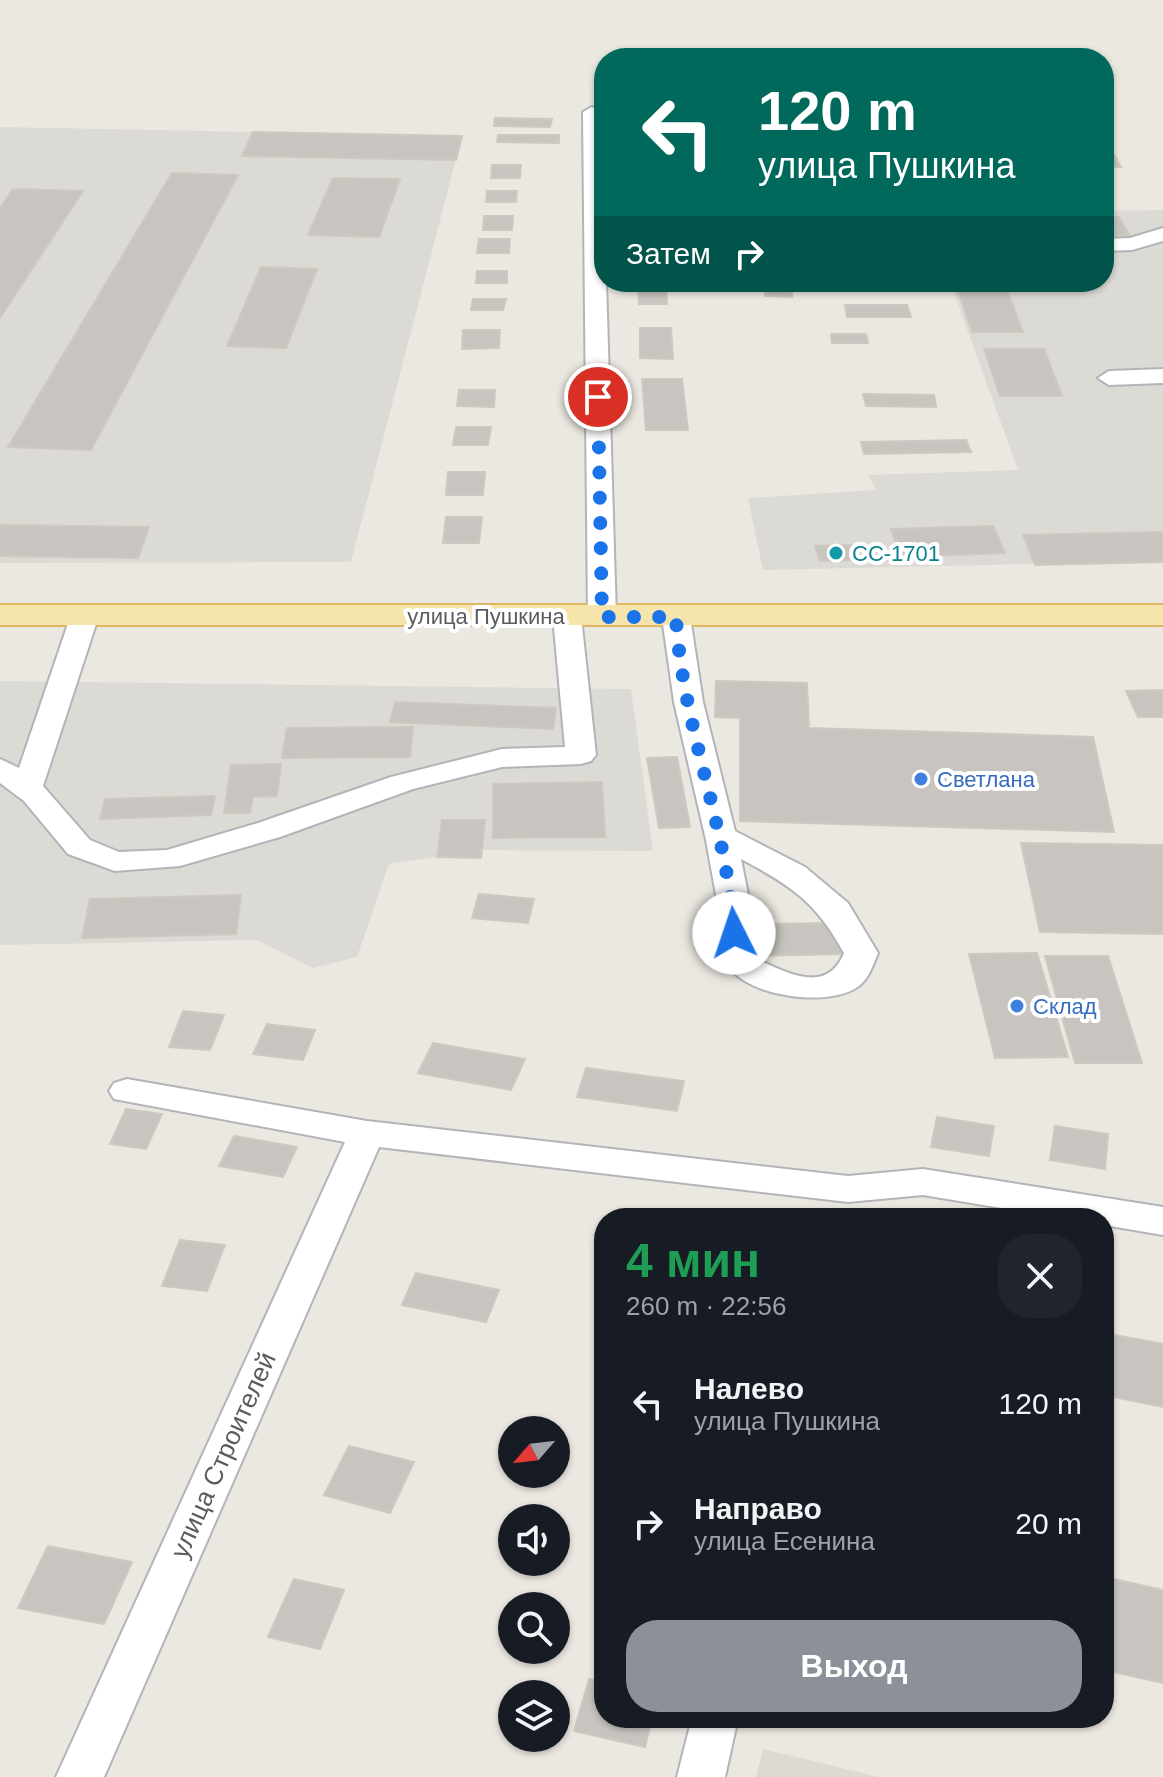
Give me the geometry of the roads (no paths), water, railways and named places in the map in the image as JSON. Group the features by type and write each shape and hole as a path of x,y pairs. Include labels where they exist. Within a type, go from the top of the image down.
{"main road":[{"name":"улица Пушкина","path":"0,615 1163,615"}],"street":[{"path":"592,112 594,213"},
{"path":"1114,245 1132,244 1163,234"},
{"path":"596,292 602,617"},
{"path":"1109,378 1163,376"},
{"path":"27,789 85,615"},
{"path":"0,768 27,789 79,847 115,862 169,859 269,830 417,779 502,758 581,755 567,617"},
{"path":"676,617 684,690 722,836 730,880 734,933 746,967 781,985 830,987 851,975 861,953 837,910 794,874 722,836"},
{"path":"127,1091 367,1133 844,1204 923,1182 1083,1208"},
{"name":"улица Строителей","path":"80,1777 367,1133"},
{"path":"1114,1213 1163,1221"},
{"path":"701,1777 713,1728"}],"place":[{"name":"СС-1701","path":"836,553"},
{"name":"Светлана","path":"921,779"},
{"name":"Склад","path":"1017,1006"}]}
